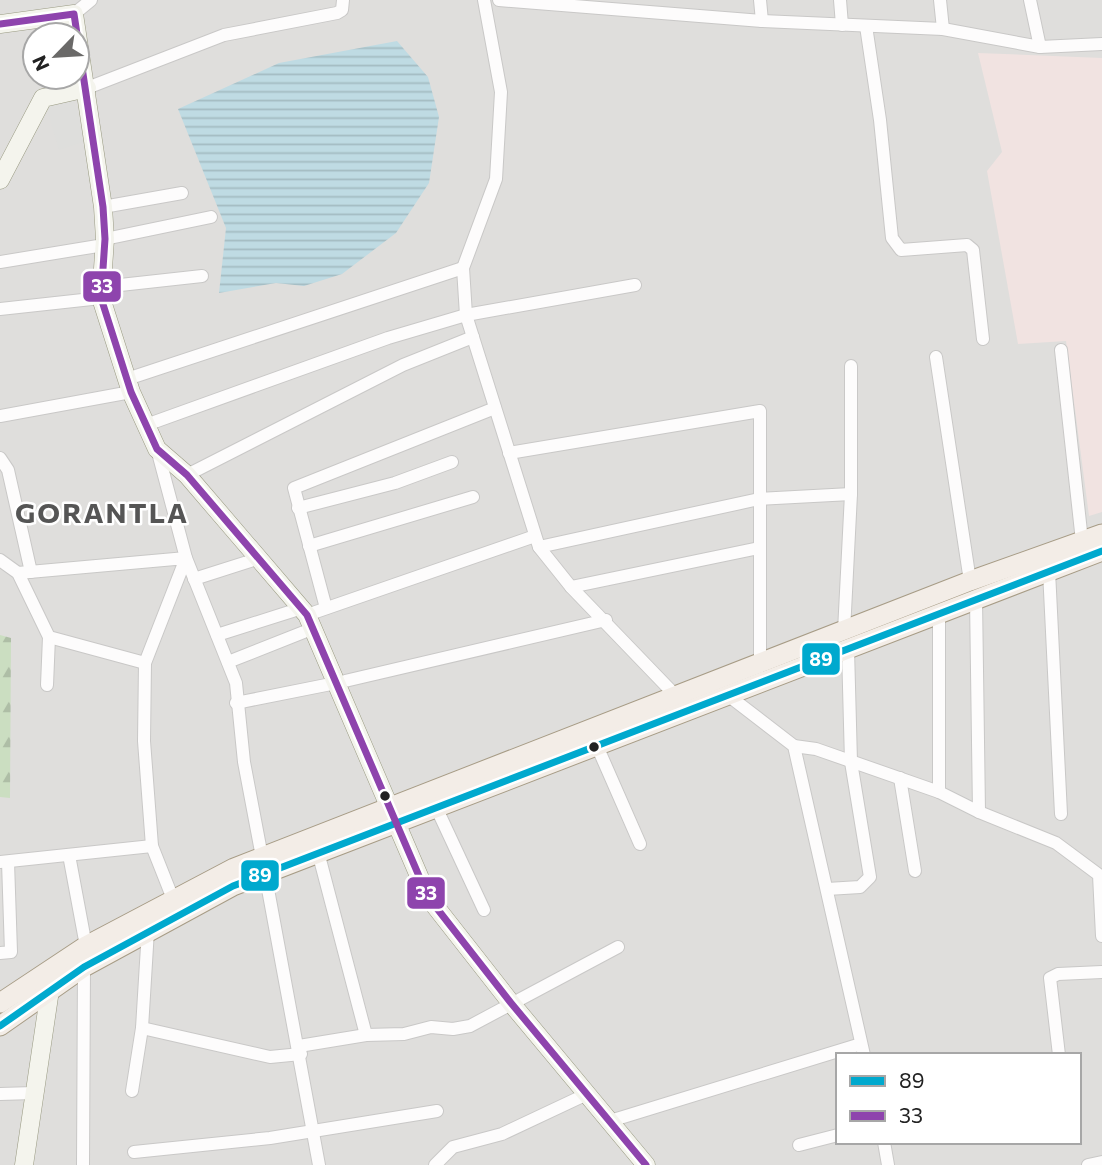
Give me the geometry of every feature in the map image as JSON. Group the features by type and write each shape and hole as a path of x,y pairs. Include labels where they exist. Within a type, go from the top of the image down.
{"main road":[{"path":"0,1026 84,967 264,865 318,852 399,812 436,807 729,696 846,640 973,590 1102,534"},
{"path":"0,1003 86,946 173,899 399,812 760,663 939,613 973,590 1049,571 1102,551"}],"street":[{"path":"0,24 74,14 90,0"},
{"path":"91,86 224,34 337,13 342,10 343,0"},
{"path":"484,0 501,92 496,179 463,268 466,316 537,541 571,587 606,620 676,696"},
{"path":"499,0 560,2 762,21 943,29 1040,47 1102,44"},
{"path":"682,0 684,15"},
{"path":"760,0 762,21"},
{"path":"840,0 842,25"},
{"path":"940,0 943,29"},
{"path":"1030,0 1040,47"},
{"path":"74,14 75,21"},
{"path":"866,26 880,120 892,238 901,250 967,245 973,250 984,339"},
{"path":"0,180 43,99 75,91"},
{"path":"87,91 103,207 101,293 129,386 157,449 186,558 236,683 236,703 300,1050 318,1165"},
{"path":"103,207 182,193"},
{"path":"0,262 104,242 211,217"},
{"path":"0,416 129,386 463,268"},
{"path":"0,309 202,276"},
{"path":"146,425 374,342 466,316 635,285"},
{"path":"187,475 403,365 473,337"},
{"path":"1060,350 1082,541"},
{"path":"936,358 973,590 979,813"},
{"path":"827,889 860,887 870,877 852,762 846,640 851,494 851,366"},
{"path":"326,608 298,508 294,491 297,485 495,408"},
{"path":"509,453 760,411 760,663"},
{"path":"157,449 187,475 260,558 311,622 317,643 340,682 399,812 428,897 511,1003 646,1165"},
{"path":"0,458 8,470 24,573 49,638 47,685"},
{"path":"298,508 394,483 452,462"},
{"path":"228,662 311,622 326,608 537,541 760,499 851,494"},
{"path":"309,547 472,497"},
{"path":"571,587 759,548"},
{"path":"0,560 24,573 186,558"},
{"path":"173,899 152,846 144,741 145,663 186,558"},
{"path":"194,579 260,558"},
{"path":"1049,571 1061,814"},
{"path":"939,613 939,792"},
{"path":"236,703 340,682 606,620"},
{"path":"217,635 311,622"},
{"path":"49,638 145,663"},
{"path":"729,696 794,746 816,749 939,792 979,813 1056,843 1100,875 1102,936"},
{"path":"597,746 640,844"},
{"path":"794,746 863,1049"},
{"path":"900,778 915,871"},
{"path":"436,807 484,910"},
{"path":"0,953 11,951 4,862 152,846"},
{"path":"318,852 366,1035"},
{"path":"69,855 86,946"},
{"path":"132,1091 142,1028 148,930"},
{"path":"142,1028 270,1057 366,1035 393,1035 431,1027 461,1029 618,947"},
{"path":"83,1165 84,967"},
{"path":"1059,1053 1050,978 1058,974 1102,972"},
{"path":"24,1165 50,990"},
{"path":"610,1121 836,1057"},
{"path":"0,1094 34,1093"},
{"path":"435,1165 453,1147 502,1134 587,1094"},
{"path":"134,1152 191,1148 437,1111"},
{"path":"799,1145 836,1136"},
{"path":"884,1144 888,1165"},
{"path":"1087,1165 1102,1162"}],"shaded area":[{"path":"0,0 1102,0 1102,1165 0,1165"},
{"path":"978,53 1102,58 1102,512 1089,516 1066,341 1018,344 987,171 1002,152"},
{"path":"73,100 86,141 59,150 46,105"}],"green space":[{"path":"0,635 11,638 10,798 0,797"}],"water":[{"path":"397,41 428,77 439,117 429,183 396,233 342,274 304,286 276,283 219,293 226,228 178,109 279,63"}],"transit line":[{"name":"33","path":"0,24 74,14 103,207 105,239 101,298 131,392 157,449 187,475 307,615 428,897 511,1003 646,1165"},
{"name":"89","path":"0,1026 84,967 233,886 1102,551"}],"district":[{"name":"GORANTLA","path":"102,513"}]}
